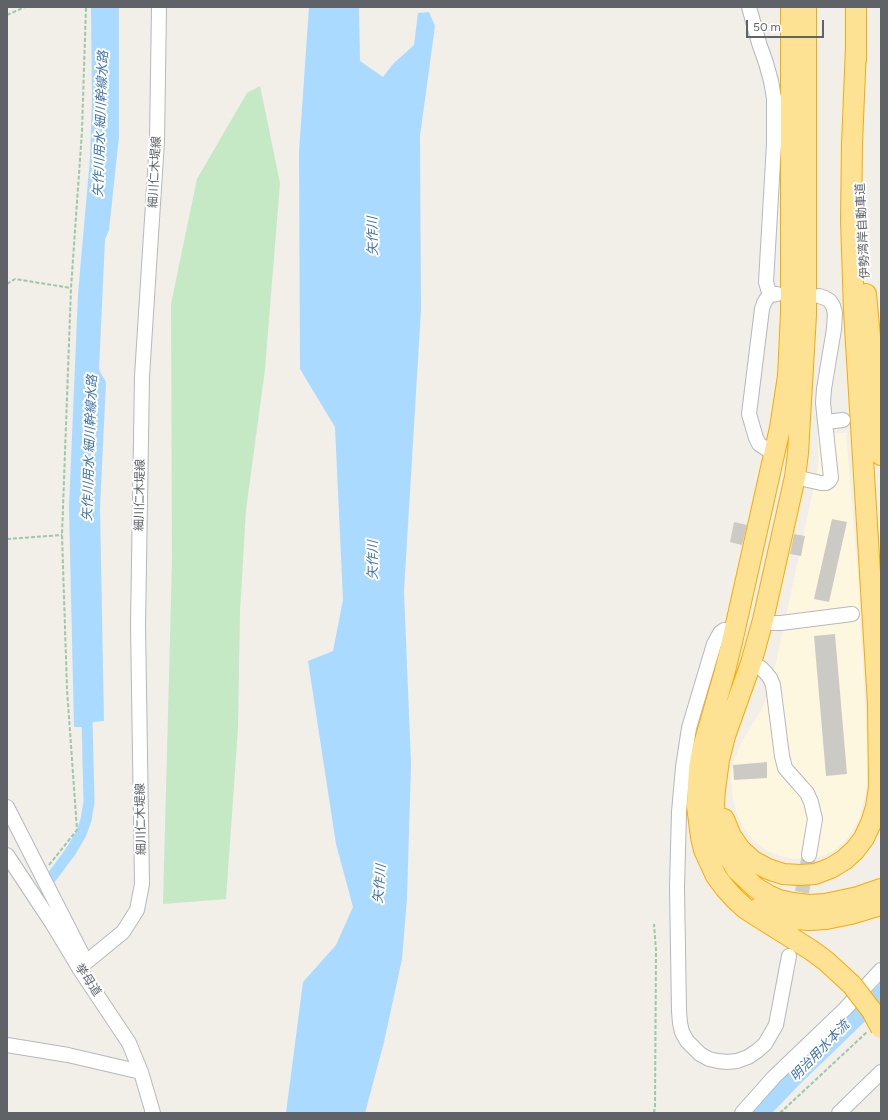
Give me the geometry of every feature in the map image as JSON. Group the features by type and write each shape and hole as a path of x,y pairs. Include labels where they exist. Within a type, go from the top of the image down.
{"highway":[{"path":"791,7 791,285 790,344 785,404 735,630 701,757 697,788 697,806 704,850 716,876 725,888 735,899 760,918 796,940 826,961 852,985 872,1011 875,1029"},
{"path":"806,7 806,315 799,446 795,477 763,620 751,663 725,736 719,760 714,804 715,819 723,847 730,859 738,870 756,888 768,895 780,900 809,905 840,902 881,889"},
{"name":"伊勢湾岸自動車道","path":"856,7 861,220 881,455"},
{"path":"719,760 719,783 724,822 740,849 753,860 768,869 783,874 816,874 831,868 844,860 855,850 864,838 876,807 879,787 879,748 873,606 854,311 851,220 856,47"},
{"path":"699,822 707,848 721,874 740,895 765,911 793,919 810,920 826,919 851,914 881,905"}],"street":[{"name":"細川仁木堤線","path":"82,965 122,932 137,910 142,884 138,625 142,384 157,141 159,7"},
{"path":"749,7 771,81 774,98 774,144 766,282 768,289 774,294 764,303 762,309 749,414 759,444 774,452"},
{"path":"795,477 826,483 829,481 831,474 823,403 835,313 830,301 818,296"},
{"path":"826,422 842,420"},
{"path":"763,620 772,623 781,623 852,614"},
{"path":"735,630 724,630 720,632 714,644 689,728 683,767 679,812 676,887 679,1011 682,1032 687,1041 700,1054 709,1059 718,1061 737,1061 748,1057 757,1051 765,1044 776,1025 790,956"},
{"path":"751,663 761,668 770,678 773,685 782,756 785,768 807,793 811,802 815,820 809,854"},
{"path":"7,807 42,873 82,965"},
{"name":"挙母道","path":"7,855 82,965 130,1043 141,1072 153,1113"},
{"path":"742,1113 774,1077 845,1009 881,970"},
{"path":"7,1045 68,1056 141,1072"},
{"path":"839,1113 881,1072"}],"path":[{"path":"7,14 25,7"},
{"path":"42,873 77,830 67,689 62,535 70,288 82,131 86,7"},
{"path":"7,284 15,279 70,288"},
{"path":"7,539 62,535"},
{"path":"654,924 656,966 654,1113"},
{"path":"780,1113 875,1029"}],"shaded area":[{"path":"846,433 859,589 868,765 866,792 860,816 853,830 844,842 834,851 819,857 794,859 780,856 766,850 754,841 744,828 737,815 733,800 731,774 735,757 744,738 762,709 772,681 819,460 817,434"}],"green space":[{"path":"260,86 280,183 265,369 246,510 240,611 238,728 226,899 163,904 172,562 171,304 197,179 247,93"}],"water":[{"name":"矢作川用水 細川幹線水路","path":"91,7 119,7 119,137 109,230 105,239 99,370 106,382 100,508 104,721 92,722 92,733 83,733 82,727 74,727 69,507 78,294 90,158 92,101"},
{"name":"矢作川","path":"309,7 359,7 360,61 383,77 393,64 414,45 418,13 429,12 435,26 420,136 421,310 404,591 411,764 407,898 402,959 384,1042 365,1113 286,1113 303,982 336,945 353,907 336,844 308,661 333,651 343,600 335,427 300,369 299,152"},
{"name":"明治用水本流","path":"881,983 881,1006 772,1113 749,1113 759,1098"}],"building":[{"path":"832,519 847,522 829,602 814,599"},
{"path":"734,522 747,525 742,545 730,542"},
{"path":"794,534 805,536 801,556 790,554"},
{"path":"835,634 847,774 826,776 814,636"},
{"path":"767,762 767,778 734,780 733,765"}],"waterway":[{"name":"矢作川用水 細川幹線水路","path":"51,878 71,851 81,834 86,820 89,802 87,719"}],"tunnel":[{"path":"798,913 809,855"}]}
